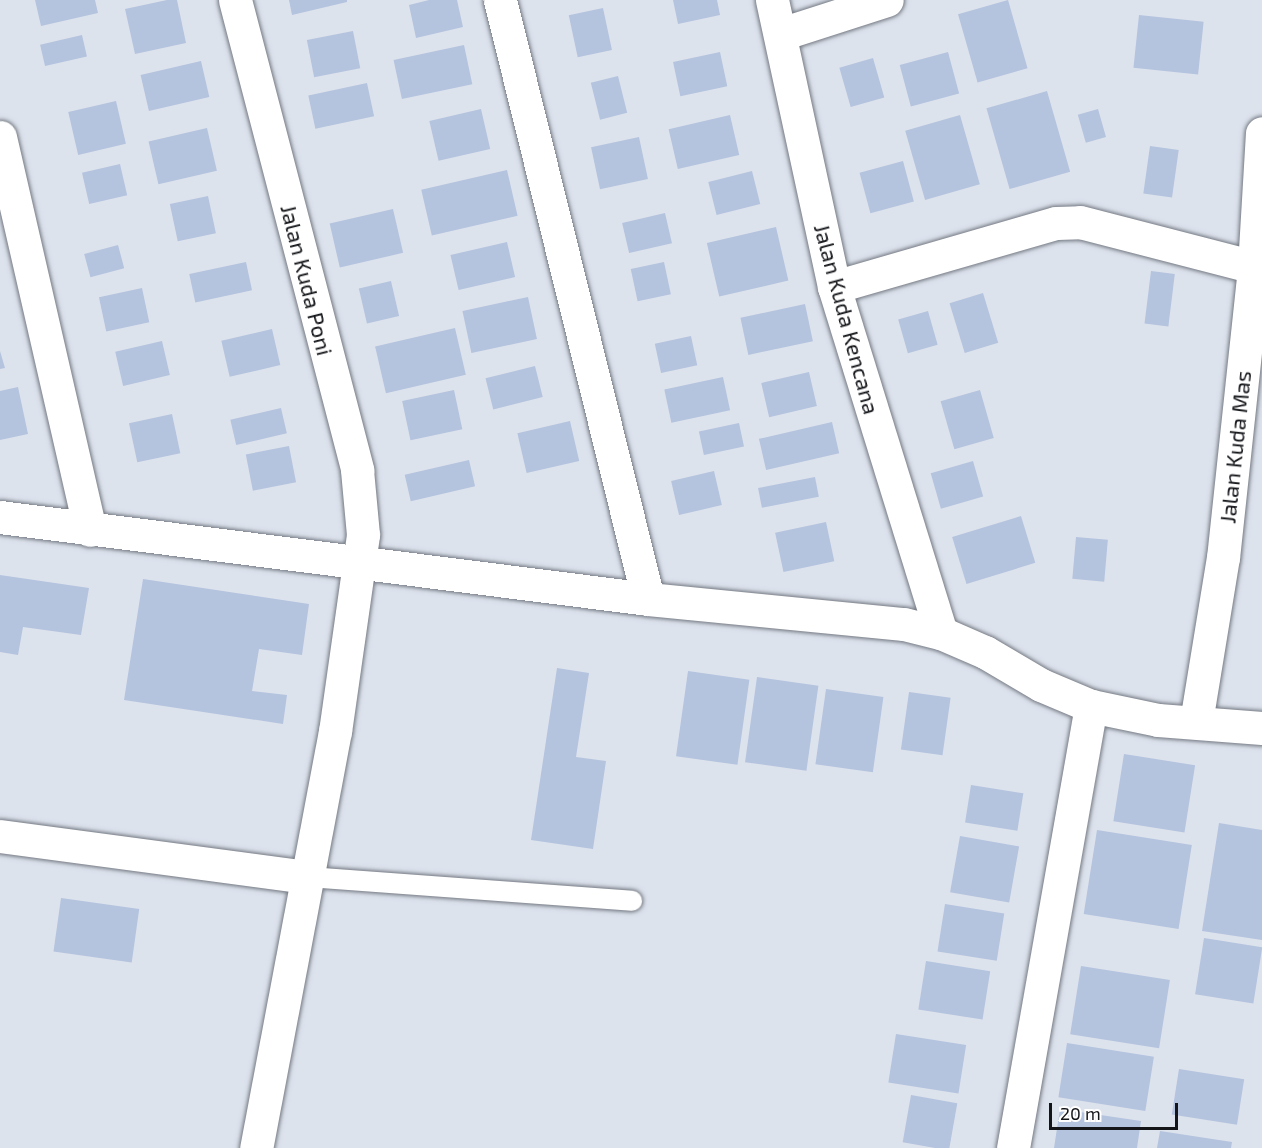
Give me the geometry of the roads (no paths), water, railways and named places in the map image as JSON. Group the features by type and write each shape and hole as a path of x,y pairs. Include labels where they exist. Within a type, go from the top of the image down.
{"street":[{"name":"Jalan Kuda Poni","path":"235,0 357,470 363,535 309,877 256,1148"},
{"path":"500,0 648,599"},
{"name":"Jalan Kuda Kencana","path":"772,0 834,287 941,633"},
{"path":"781,34 887,0"},
{"name":"Jalan Kuda Mas","path":"1196,722 1223,558 1254,267 1262,133"},
{"path":"0,136 90,530"},
{"path":"834,287 1056,223 1080,222 1254,267"},
{"path":"0,517 648,599 904,624 941,633 1091,706 1158,720 1262,728"},
{"path":"1013,1148 1091,706"},
{"path":"0,836 309,877"}],"lane":[{"path":"309,877 632,901"}]}
